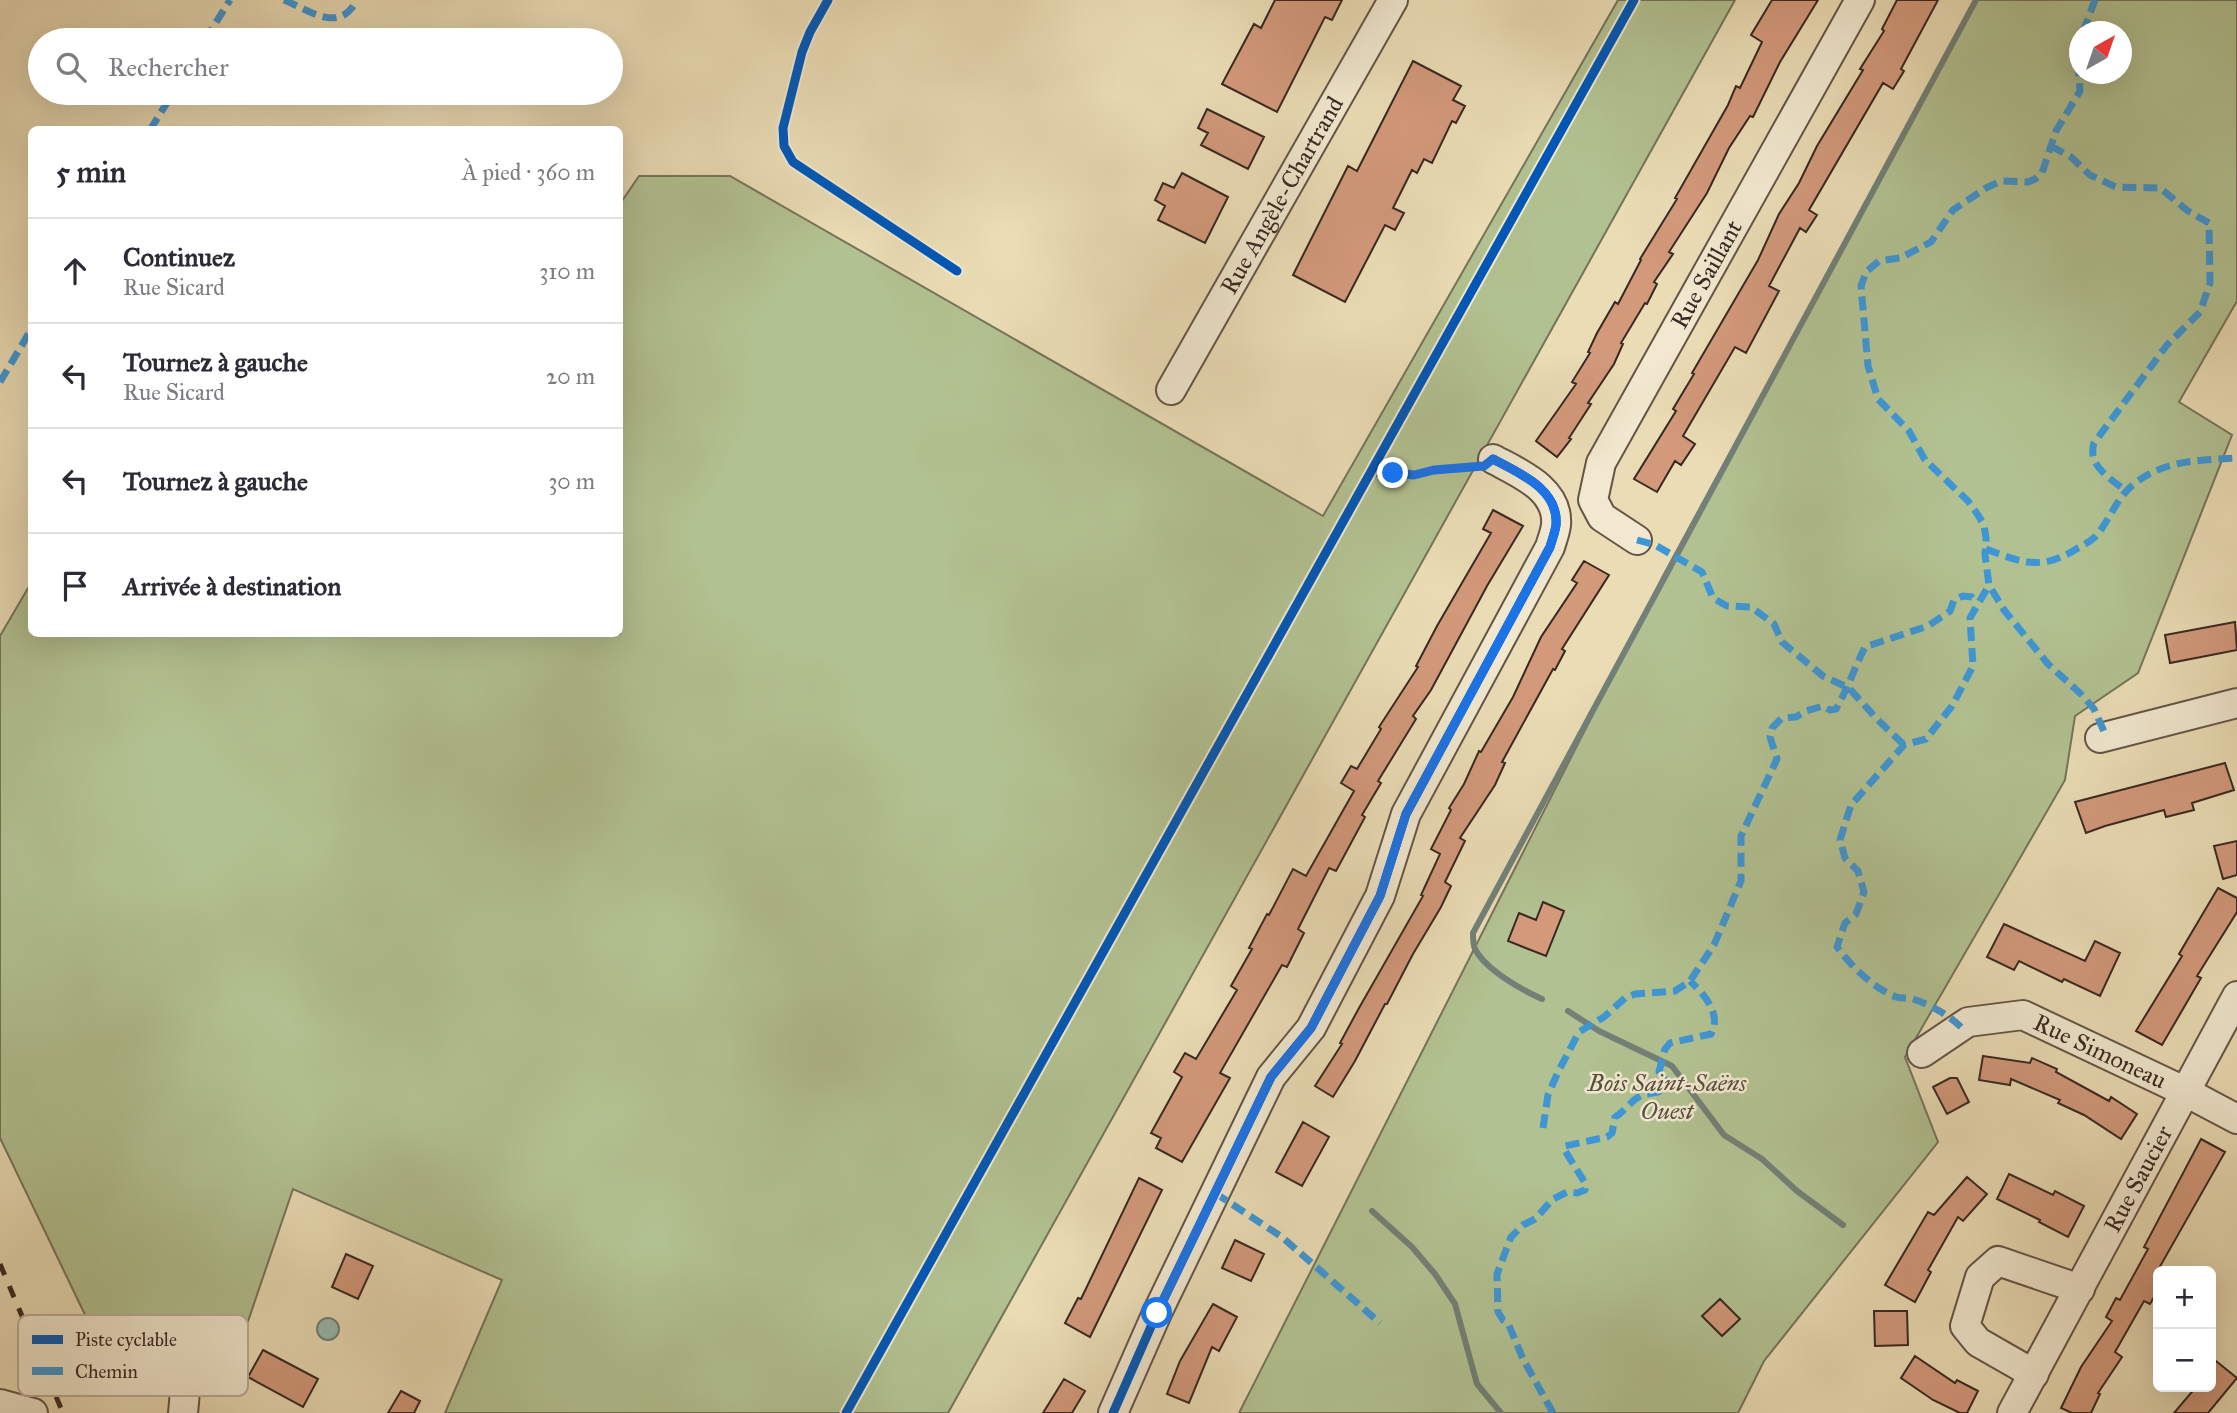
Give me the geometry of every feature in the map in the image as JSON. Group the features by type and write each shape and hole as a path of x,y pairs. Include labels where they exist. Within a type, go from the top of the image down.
{"street":[{"name":"Rue Angèle-Chartrand","path":"1171,390 1393,0"},
{"name":"Rue Saillant","path":"1637,540 1602,517 1593,500 1601,463 1860,0"},
{"path":"1113,1413 1157,1313 1271,1077 1311,1028 1380,896 1406,814 1550,547 1556,523 1551,499 1530,478 1493,459"},
{"path":"2100,738 2237,703"},
{"name":"Rue Saucier","path":"2012,1413 2237,996"},
{"name":"Rue Simoneau","path":"1922,1053 1968,1022 2023,1015 2237,1119"},
{"path":"2034,1374 1979,1342 1965,1326 1980,1277 1998,1261 2080,1289"},
{"path":"0,1404 33,1413"}],"path":[{"path":"1368,475 1414,475 1434,470 1484,466 1493,459"},
{"path":"1363,485 1375,462"}],"green space":[{"path":"1618,0 1735,0 948,1413 445,1413 502,1280 293,1189 248,1321 248,1315 85,1315 0,1138 0,636 28,588 28,637 623,637 623,200 639,176 730,176 1323,516"},
{"name":"Bois Saint-Saëns Ouest","path":"1977,0 2237,0 2237,301 2179,402 2232,435 2138,673 2075,716 2065,780 1905,1057 1938,1142 1764,1361 1738,1413 1239,1413 1663,576"}],"water":[{"path":"328,1318 336,1321 339,1329 336,1337 328,1340 320,1337 317,1329 320,1321"}],"building":[{"path":"1275,0 1342,0 1332,20 1325,17 1277,112 1222,84 1254,24 1261,28"},
{"path":"1772,0 1818,0 1780,62 1753,117 1750,116 1729,148 1707,193 1669,252 1673,254 1654,282 1657,284 1647,304 1645,303 1621,343 1623,344 1614,364 1588,403 1591,404 1569,438 1571,439 1557,457 1536,441 1576,384 1572,382 1590,353 1588,352 1597,333 1615,302 1618,304 1736,86 1740,88 1762,42 1751,35"},
{"path":"1897,0 1938,0 1893,89 1883,83 1809,210 1817,215 1806,232 1800,228 1769,286 1779,291 1746,353 1735,347 1683,436 1695,444 1681,465 1675,461 1657,492 1634,479 1676,411 1673,409 1694,374 1692,373 1758,260 1779,214 1799,183 1817,146 1863,70 1860,69 1884,31 1882,29"},
{"path":"1413,61 1461,86 1453,100 1465,106 1456,123 1452,121 1432,163 1424,159 1417,173 1412,170 1393,208 1404,213 1395,230 1385,225 1345,302 1293,275 1348,166 1357,171"},
{"path":"1207,109 1264,137 1248,169 1201,145 1208,133 1198,128"},
{"path":"1182,173 1228,197 1205,243 1158,220 1165,206 1155,200 1163,183 1174,188"},
{"path":"1493,510 1523,526 1431,690 1413,716 1416,719 1378,781 1381,783 1362,815 1365,817 1336,871 1329,868 1298,929 1304,933 1287,967 1282,965 1220,1073 1230,1078 1182,1162 1156,1148 1161,1138 1151,1133 1182,1077 1174,1072 1185,1053 1196,1059 1237,990 1231,986 1293,869 1306,876 1354,791 1341,783 1351,766 1357,769 1381,729 1379,727 1418,667 1416,666 1437,626 1491,533 1483,529"},
{"path":"1584,561 1609,575 1562,649 1565,651 1555,670 1553,669 1502,762 1505,763 1495,785 1460,838 1465,841 1445,882 1451,886 1441,907 1333,1097 1315,1086 1342,1044 1340,1043 1359,1008 1423,896 1421,895 1440,854 1431,849 1451,810 1449,808 1479,751 1481,752 1513,697 1541,637 1577,583 1572,580"},
{"path":"2235,622 2237,650 2170,663 2165,635"},
{"path":"2225,763 2234,790 2192,803 2194,810 2166,817 2164,810 2086,833 2075,802"},
{"path":"2237,841 2237,875 2223,879 2214,846"},
{"path":"2218,888 2237,898 2237,912 2197,976 2201,978 2162,1045 2136,1031 2182,956 2179,954"},
{"path":"1543,902 1564,911 1546,956 1508,941 1519,913 1536,920"},
{"path":"2004,924 2085,961 2095,941 2120,953 2100,996 2064,979 2062,982 2019,961 2014,970 1987,957"},
{"path":"1983,1056 2030,1063 2032,1058 2057,1069 2056,1072 2109,1101 2111,1097 2137,1114 2121,1139 2084,1115 2058,1103 2060,1100 2011,1079 2010,1085 1979,1080"},
{"path":"1950,1078 1957,1078 1969,1102 1947,1114 1933,1087"},
{"path":"1303,1122 1329,1137 1302,1186 1276,1172"},
{"path":"2201,1139 2225,1152 2160,1266 2153,1266 2153,1299 2150,1304 2144,1301 2115,1352 2122,1357 2098,1393 2100,1394 2091,1413 2072,1413 2061,1408 2081,1367 2112,1321 2106,1317 2116,1298 2120,1300 2148,1249 2144,1247"},
{"path":"2009,1174 2053,1195 2055,1191 2084,1206 2068,1237 1997,1199"},
{"path":"1967,1177 1987,1194 1963,1221 1958,1217 1928,1270 1931,1272 1915,1302 1885,1285 1928,1212 1934,1215"},
{"path":"1139,1178 1162,1190 1090,1337 1065,1323 1078,1298 1081,1299"},
{"path":"1235,1240 1264,1254 1251,1281 1222,1268"},
{"path":"346,1254 373,1266 358,1299 332,1287"},
{"path":"1720,1299 1740,1319 1722,1336 1702,1316"},
{"path":"1213,1304 1237,1317 1219,1351 1212,1347 1189,1403 1167,1394 1180,1361"},
{"path":"1874,1311 1907,1311 1908,1345 1875,1346"},
{"path":"263,1350 318,1379 303,1407 248,1377"},
{"path":"1915,1356 1955,1383 1957,1380 1978,1391 1967,1413 1960,1413 1933,1400 1901,1378"},
{"path":"2216,1361 2237,1378 2208,1413 2174,1413 2192,1392 2216,1392"},
{"path":"1064,1379 1085,1391 1072,1413 1043,1413"},
{"path":"401,1391 420,1401 414,1413 388,1413"}],"waterway":[{"path":"1542,999 1515,985 1487,964 1475,949 1473,933 1976,0"},
{"path":"1568,1011 1599,1031 1672,1066 1724,1135 1762,1159 1797,1191 1843,1225"},
{"path":"1372,1211 1412,1247 1435,1274 1455,1304 1477,1384 1501,1413"}],"railway":[{"path":"0,1264 22,1315"},
{"path":"56,1396 63,1413"}],"marked path":[{"path":"212,28 230,0"},
{"path":"284,0 314,14 333,18 342,16 357,0"},
{"path":"2087,21 2095,0"},
{"path":"2080,84 2080,91 2056,131 2042,173 2028,182 2001,181 1986,188 1953,210 1931,242 1900,258 1879,261 1866,272 1861,286 1868,366 1878,399 1909,431 1925,460 1968,501 1978,515 1984,525 1989,585 2004,610 2048,664 2094,709 2106,736"},
{"path":"152,126 166,105"},
{"path":"2051,146 2071,157 2090,175 2116,187 2160,188 2188,211 2209,223 2210,283 2200,312 2167,345 2094,443 2097,465 2126,491"},
{"path":"0,382 28,335"},
{"path":"1986,549 2022,561 2054,560 2094,538 2122,496 2145,476 2183,463 2237,458"},
{"path":"1637,540 1655,545 1702,572 1713,598 1727,606 1751,607 1774,624 1782,642 1823,676 1849,688 1904,745"},
{"path":"1961,1027 1932,1007 1913,999 1896,997 1879,988 1856,969 1837,947 1845,923 1856,914 1864,892 1858,871 1845,858 1840,840 1851,805 1904,745 1926,739 1952,706 1973,666 1970,618 1989,585"},
{"path":"1543,1128 1548,1095 1579,1032 1604,1017 1625,998 1635,994 1675,991 1690,981 1714,945 1741,881 1741,836 1777,759 1770,737 1772,728 1782,718 1796,717 1823,706 1830,710 1836,709 1865,647 1928,626 1950,611 1954,600 1963,596 1972,597 1977,603"},
{"path":"1553,1413 1523,1359 1508,1323 1498,1312 1497,1274 1511,1237 1523,1225 1535,1219 1553,1199 1567,1192 1585,1190 1585,1183 1564,1149 1565,1146 1607,1137 1612,1133 1615,1117 1634,1100 1670,1087 1659,1072 1665,1049 1670,1043 1711,1034 1714,1027 1713,1012 1706,998 1690,981"},
{"path":"1215,1193 1282,1237 1380,1323"}],"cycle path":[{"path":"828,0 802,52 783,128 784,146 793,162 957,271"},
{"path":"846,1413 1634,0"},
{"path":"1113,1413 1157,1313 1271,1077 1311,1028 1380,896 1406,814 1550,547 1556,525 1551,501 1535,484 1493,459"}],"route":[{"path":"1157,1313 1271,1077 1311,1028 1380,896 1406,814 1550,547 1556,523 1551,499 1530,478 1493,459 1484,466 1448,468 1414,475 1393,473"}]}
